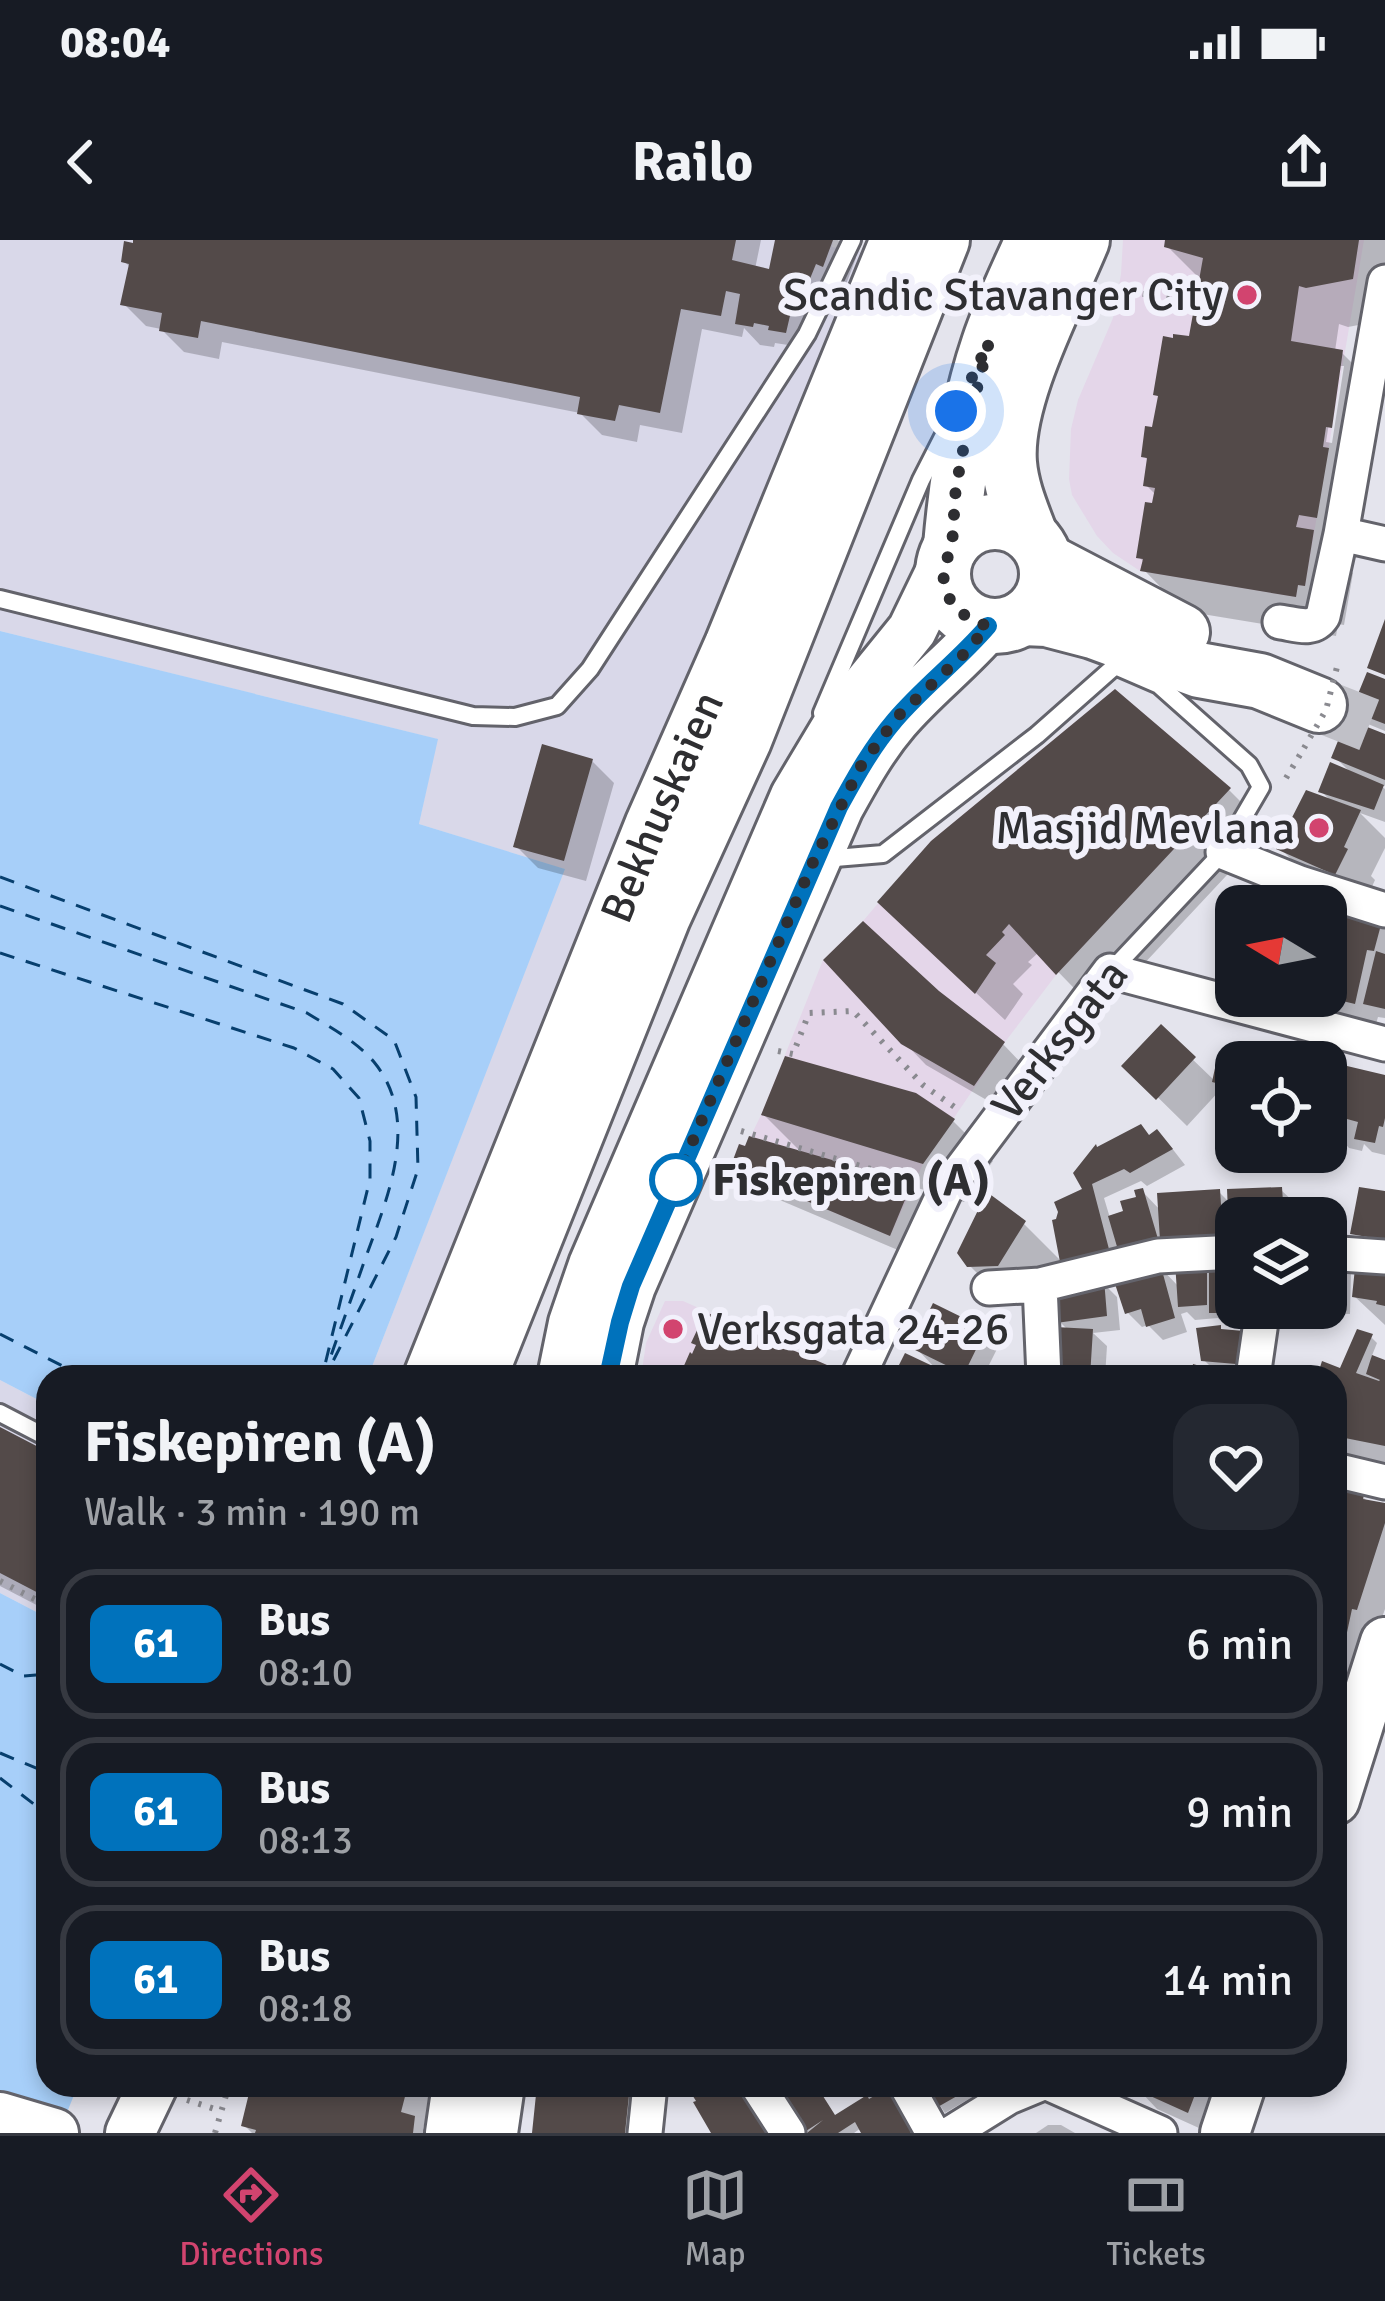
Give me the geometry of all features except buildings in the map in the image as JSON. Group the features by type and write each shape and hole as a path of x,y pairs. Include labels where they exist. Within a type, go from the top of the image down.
{"main road":[{"name":"Bekhuskaien","path":"436,1365 652,826 898,240"},
{"path":"663,917 696,796 726,714 919,240"},
{"name":"Bekhuskaien","path":"484,1365 663,917 745,740 942,240"},
{"path":"1033,240 989,342 964,440 944,584 950,601 970,620 1047,619 1198,670 1260,681 1320,705"},
{"path":"611,1365 631,1286 814,860 861,766 897,717 964,654 1005,622 1032,611 1042,596 1047,578 1013,488 1011,429 1035,351 1082,240"},
{"path":"564,1365 593,1265 795,796 844,714 912,631 947,555 963,532 980,524 1015,525 1038,548 1211,646 1260,681"},
{"path":"1347,1769 1385,1642"},
{"path":"450,2133 455,2097"},
{"path":"493,2133 498,2097"},
{"path":"1225,2133 1237,2097"},
{"path":"130,2133 163,2099"},
{"path":"0,2116 54,2133"}],"street":[{"path":"1280,622 1311,627 1323,616 1385,282"},
{"path":"1341,534 1385,544"},
{"path":"1223,852 1385,910"},
{"path":"1110,971 1385,1044"},
{"name":"Verksgata","path":"864,1365 945,1191 1110,971"},
{"path":"989,1288 1040,1285 1158,1256 1215,1253"},
{"path":"1347,1254 1385,1257"},
{"path":"1040,1285 1043,1365"},
{"path":"1255,1365 1260,1329"},
{"path":"1347,1473 1385,1482"},
{"path":"645,2133 649,2097"},
{"path":"765,2097 788,2133"},
{"path":"913,2097 933,2133"},
{"path":"951,2133 1004,2097"},
{"path":"1079,2097 1160,2133"}],"lane":[{"path":"0,599 473,716 515,717 557,706 590,669 807,334 852,240"},
{"path":"795,796 836,677 922,479 989,342"},
{"name":"Verksgata","path":"814,860 883,854 1037,735 1114,666 1159,685 1249,765 1261,787 1223,852 1110,971"},
{"path":"0,1413 36,1432"}],"path":[{"path":"1104,289 1196,301"},
{"path":"1320,705 1326,710 1320,705"},
{"path":"775,1050 794,1054 809,1013 853,1012 923,1085 956,1108"},
{"path":"729,1128 945,1191"},
{"path":"0,1582 36,1600"},
{"path":"215,2133 226,2097"}],"shaded area":[{"path":"0,240 833,240 832,247 868,253 503,1365 373,1365 564,869 419,824 437,739 0,631"},
{"path":"1123,240 1364,240 1305,586 1298,585 1296,597 1140,571 1097,536 1072,495 1071,429 1078,400 1113,318"},
{"path":"1115,689 1231,788 1056,975 1005,1042 923,1164 890,1236 735,1171 739,1144 746,1146 761,1115 823,960 931,841"},
{"path":"665,1301 683,1301 827,1365 643,1365 646,1343"},
{"path":"0,1380 36,1399 36,1612 0,1593"}],"water":[{"path":"0,631 438,739 419,824 565,869 373,1365 36,1365 36,1399 0,1380"},
{"path":"0,1593 36,1612 36,2097 73,2097 68,2110 44,2113 0,2099"}],"ferry route":[{"path":"0,877 343,1004 394,1040 416,1097 418,1169 396,1237 331,1365"},
{"path":"0,906 307,1013 374,1062 396,1110 395,1163 328,1365"},
{"path":"0,953 294,1048 333,1069 359,1098 370,1141 370,1179 325,1365"},
{"path":"0,1334 61,1365"},
{"path":"0,1664 23,1676 36,1675"},
{"path":"0,1753 36,1768"},
{"path":"0,1778 36,1806"}],"tunnel":[{"path":"1319,705 1385,731"}],"bus line":[{"name":"61","path":"610,1365 631,1286 839,807 861,766 897,717 988,626"}],"place":[{"name":"Scandic Stavanger City","path":"1247,295"},
{"name":"Masjid Mevlana","path":"1319,828"},
{"name":"Fiskepiren (A)","path":"676,1180"},
{"name":"Verksgata 24-26","path":"673,1329"}],"route":[{"path":"676,1180 814,860 861,766 897,717 988,626 970,620 950,601 944,566 951,545 964,440 989,342 956,411"}]}
